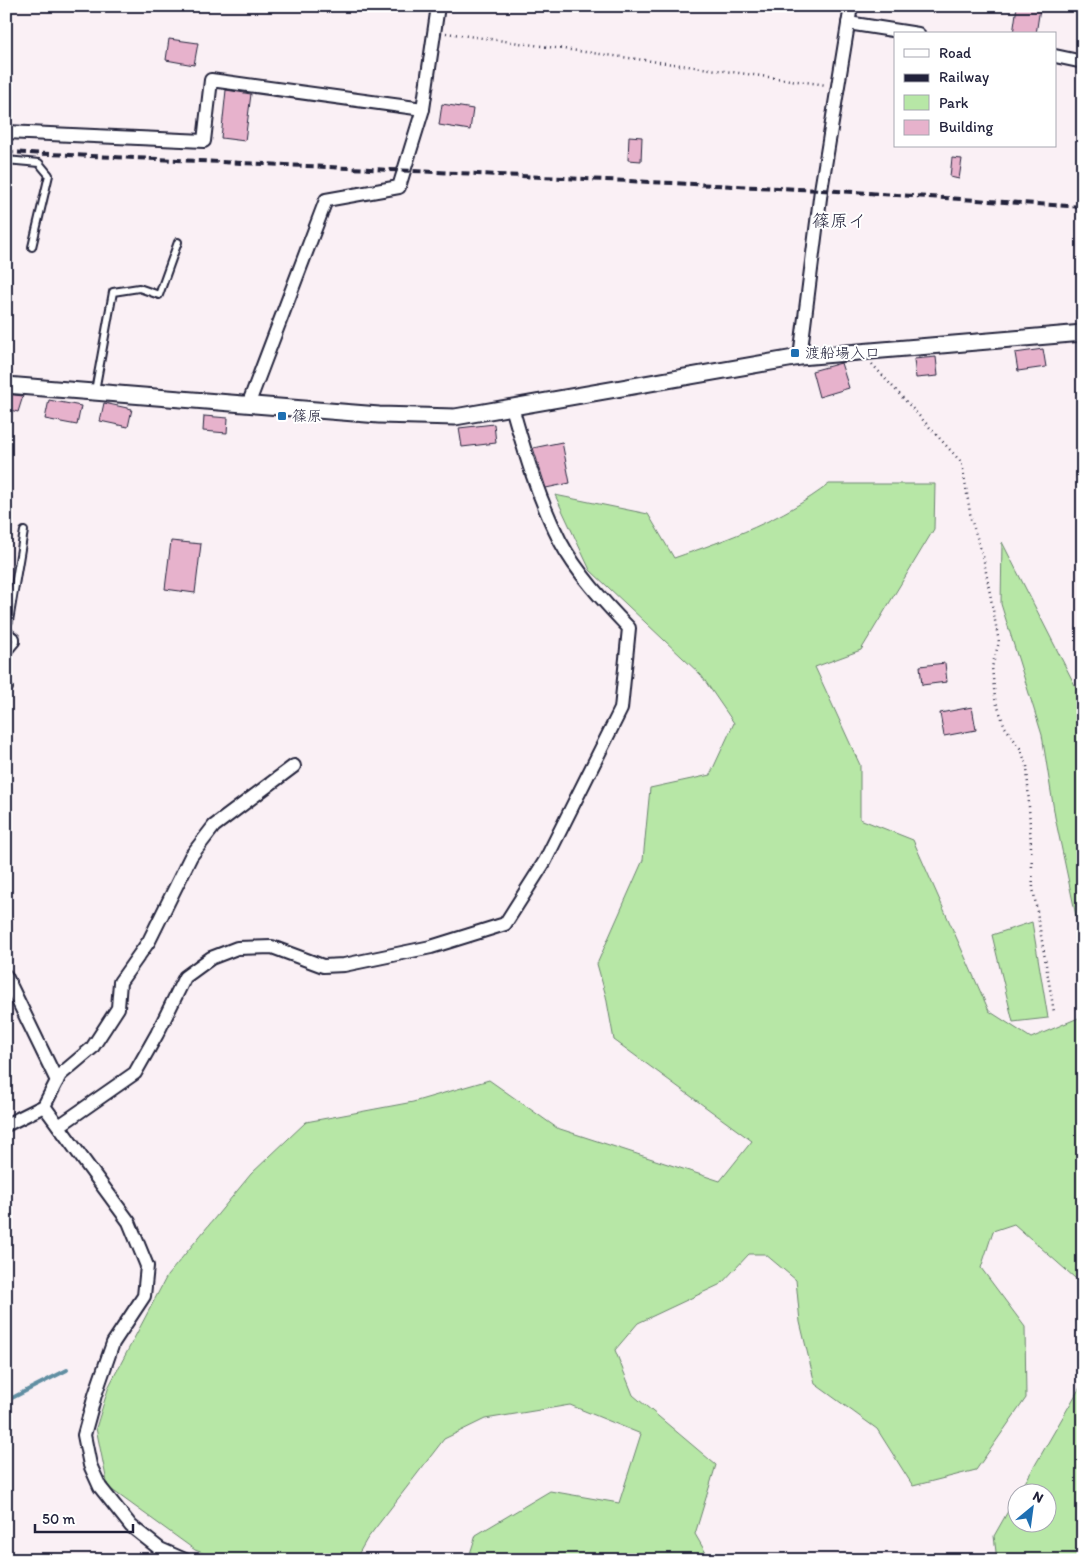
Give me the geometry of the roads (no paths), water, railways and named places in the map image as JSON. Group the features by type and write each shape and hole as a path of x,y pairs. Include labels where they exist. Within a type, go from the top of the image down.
{"street":[{"path":"248,404 326,200 400,187 423,109 438,6"},
{"path":"800,358 822,190 851,6"},
{"path":"848,23 905,32"},
{"path":"1056,56 1083,62"},
{"path":"6,132 204,141 211,80 423,109"},
{"path":"6,385 379,415 454,417 800,358 1083,333"},
{"path":"59,1126 135,1073 158,1034 185,977 211,958 237,948 272,947 322,966 344,965 431,947 505,924 545,861 621,710 630,628 608,605 561,542 541,499 512,407"},
{"path":"6,1125 44,1106 60,1075 92,1048 118,1008 120,982 149,941 197,849 214,826 294,766"},
{"path":"6,976 57,1081"},
{"path":"44,1106 129,1222 147,1266 144,1296 113,1343 95,1395 84,1435 90,1465 100,1486 131,1526 160,1549 185,1560"}],"lane":[{"path":"6,160 39,163 48,174 32,247"},
{"path":"95,392 113,292 139,288 159,295 178,242"},
{"path":"6,625 9,621 24,531"},
{"path":"6,630 16,638 16,642 6,654"}],"waterway":[{"path":"6,1401 67,1370"}],"railway":[{"path":"6,152 821,190 1083,207"}],"place":[{"name":"渡船場入口","path":"795,353"},
{"name":"篠原","path":"282,416"}],"district":[{"name":"篠原イ","path":"839,221"}]}
